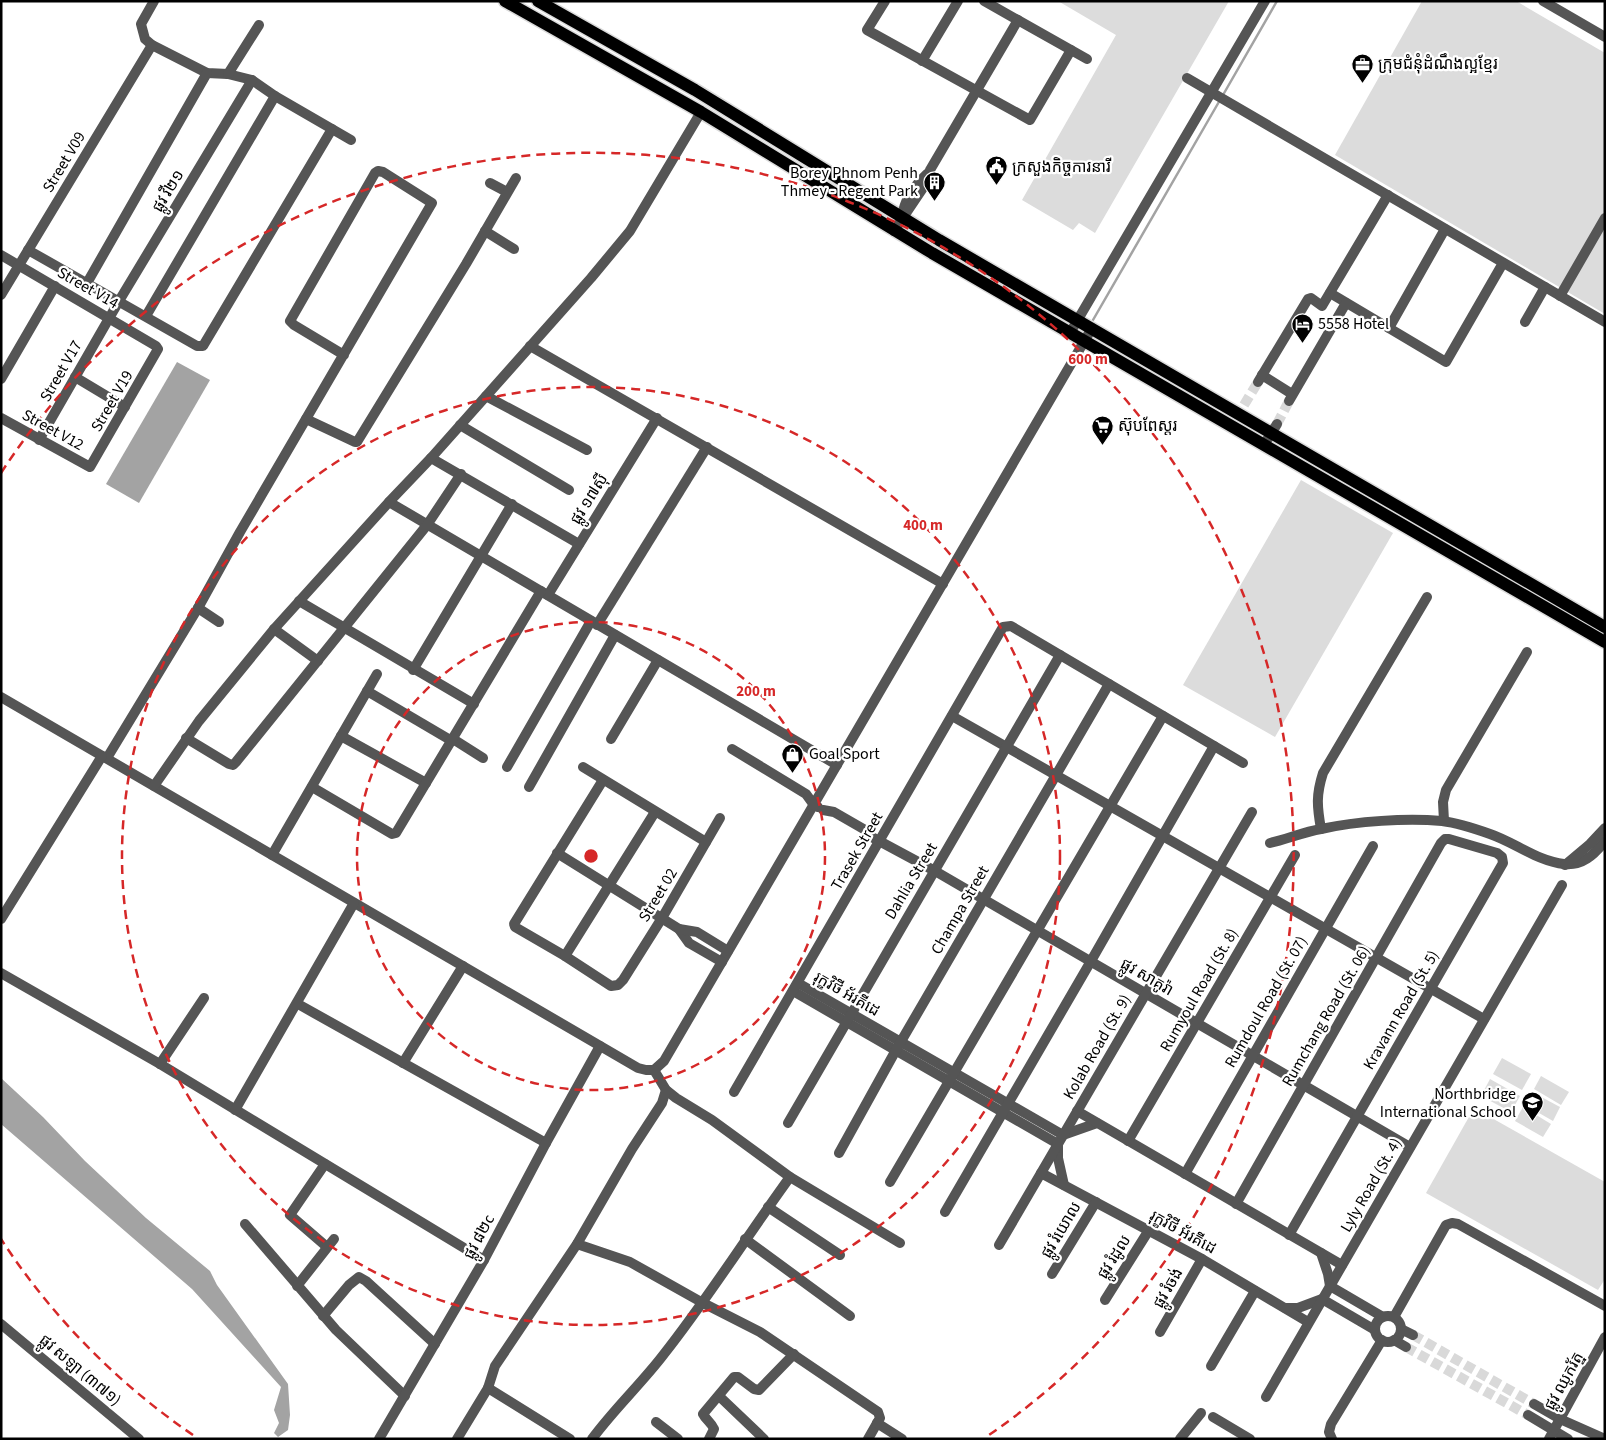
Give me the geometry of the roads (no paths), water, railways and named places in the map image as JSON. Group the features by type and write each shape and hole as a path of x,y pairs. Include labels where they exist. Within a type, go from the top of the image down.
{"main road":[{"path":"505,1 701,112 894,230 1605,642"},
{"path":"538,1 695,90 902,217 1078,320 1242,409 1605,627"}],"street":[{"path":"154,1 141,24 146,38 152,45 207,73 228,74 252,80 275,96 351,140"},
{"path":"885,1 867,30 1030,120 1071,50"},
{"path":"922,60 958,1"},
{"path":"984,1 1087,59"},
{"path":"1070,333 1266,1"},
{"path":"1543,1 1605,37"},
{"path":"894,230 923,188 930,170 1018,20"},
{"path":"228,74 259,25"},
{"name":"Street V09","path":"1,295 152,45"},
{"path":"87,283 207,73"},
{"path":"1187,78 1605,322"},
{"name":"ផ្លូវ វី២១","path":"110,318 252,80"},
{"path":"146,316 275,96"},
{"path":"154,786 186,738 274,630 389,502 432,458 630,230 701,112"},
{"path":"28,250 197,346 203,346 332,129"},
{"path":"1,919 198,608 240,532 344,355 432,203 383,172 378,171 375,173 290,321 344,355"},
{"path":"306,419 358,442 516,178"},
{"path":"490,183 508,192"},
{"path":"1322,306 1388,196"},
{"path":"1560,296 1605,218"},
{"path":"1390,328 1445,229"},
{"path":"485,231 514,249"},
{"name":"Street V14","path":"1,255 110,318 158,349"},
{"path":"1330,293 1446,362 1503,263"},
{"path":"1,379 50,284 55,265"},
{"path":"1525,322 1545,287"},
{"path":"1338,315 1311,298 1308,299 1260,378 1291,397 1346,303"},
{"name":"Street V17","path":"39,440 110,318"},
{"path":"1,697 638,1068 654,1070 664,1061 728,951 818,807 837,765 1092,328"},
{"path":"530,346 943,584"},
{"name":"Street V19","path":"90,467 158,349"},
{"path":"75,377 125,407"},
{"path":"486,396 587,450"},
{"name":"Street V12","path":"1,418 90,467"},
{"name":"ផ្លូវ ១៧ស៊ី","path":"312,787 392,834 396,833 474,704 544,593 579,544 657,418"},
{"path":"460,425 569,490"},
{"path":"1264,445 1274,428"},
{"path":"507,766 594,623 707,447"},
{"path":"432,458 579,544"},
{"path":"186,738 233,765 427,524 461,474"},
{"path":"389,502 837,765"},
{"path":"413,670 512,504"},
{"path":"1321,829 1318,790 1323,774 1427,597"},
{"path":"299,601 413,670 474,704"},
{"path":"198,608 219,622"},
{"name":"Trasek Street","path":"734,1092 1003,627 1011,626 1060,655"},
{"path":"274,630 318,661"},
{"path":"529,786 615,635"},
{"path":"1444,821 1443,802 1446,790 1527,652"},
{"path":"1060,655 1243,763"},
{"name":"Dahlia Street","path":"788,1123 1060,655"},
{"path":"611,739 658,660"},
{"path":"272,855 377,674"},
{"name":"Champa Street","path":"839,1153 898,1046 1109,684"},
{"path":"367,691 483,758"},
{"path":"952,716 1484,1020"},
{"path":"890,1182 1163,716"},
{"path":"341,736 426,783"},
{"path":"945,1212 1214,746"},
{"name":"ផ្លូវ សាគូរ៉ា","path":"732,749 806,794 818,807 832,817 864,835 868,834"},
{"path":"583,767 706,842"},
{"path":"603,780 514,924 515,927 565,956 655,812"},
{"name":"ផ្លូវ សាគូរ៉ា","path":"818,807 834,812 867,831 868,834 880,841 935,870 1410,1147"},
{"name":"Kolab Road (St. 9)","path":"999,1245 1252,812"},
{"name":"Street 02","path":"565,956 611,986 623,980 662,918 720,818"},
{"path":"1270,843 1321,829 1386,821 1444,821 1490,834 1545,860 1565,865 1577,864 1588,858 1605,841"},
{"path":"1565,865 1590,844 1605,828"},
{"name":"Kravann Road (St. 5)","path":"1290,1235 1503,863 1502,857 1497,853 1449,839 1445,839 1441,843"},
{"name":"Rumchang Road (St. 06)","path":"1236,1204 1441,843"},
{"name":"Rumdoul Road (St. 07)","path":"1185,1174 1373,846"},
{"path":"558,853 679,929 689,943 722,962"},
{"name":"Rumyoul Road (St. 8)","path":"1128,1141 1295,855"},
{"name":"Lyly Road (St. 4)","path":"1266,1397 1562,885"},
{"path":"235,1110 298,1004 354,903"},
{"path":"679,929 697,932 728,951"},
{"path":"403,1062 463,966"},
{"path":"1,973 160,1064 484,1260"},
{"name":"រុក្ខវិថី អ័រគីដេ","path":"795,987 1061,1139"},
{"path":"160,1064 204,998"},
{"path":"298,1004 546,1142"},
{"name":"ផ្លូវ ៨២c","path":"379,1439 484,1260 546,1142 600,1046"},
{"path":"654,1070 666,1090 676,1098 712,1120 790,1177 900,1243"},
{"path":"457,1439 488,1388 495,1366 522,1323 577,1244 632,1149 662,1103 666,1090"},
{"path":"1077,1111 1342,1265"},
{"path":"1064,1185 1058,1158 1061,1139 1098,1123"},
{"path":"325,1164 290,1215 326,1247"},
{"name":"រុក្ខវិថី អ័រគីដេ","path":"1041,1173 1202,1259 1308,1322"},
{"path":"592,1439 664,1355 703,1303 745,1239 790,1177"},
{"name":"ផ្លូវ រំយោល","path":"1052,1274 1096,1202"},
{"path":"768,1207 840,1255"},
{"path":"1394,1317 1446,1225 1452,1223 1458,1224 1605,1306"},
{"path":"245,1224 323,1316 405,1396"},
{"name":"ផ្លូវ រំដូល","path":"1105,1300 1149,1230"},
{"path":"298,1286 334,1239"},
{"path":"745,1239 850,1316"},
{"path":"577,1244 630,1262 760,1332 794,1354 878,1412 880,1415 868,1439"},
{"path":"1321,1253 1330,1286 1383,1317"},
{"name":"ផ្លូវ រំចង់","path":"1160,1332 1202,1259"},
{"path":"323,1316 349,1285 359,1277 366,1281 435,1344"},
{"path":"1211,1366 1256,1291"},
{"path":"1284,1308 1298,1308 1322,1299 1375,1330 1382,1340 1390,1342 1394,1340 1400,1334 1401,1329 1399,1322 1394,1317 1388,1316 1383,1317 1377,1322 1375,1330"},
{"name":"ផ្លូវ សឡា (៣៧១)","path":"1,1324 139,1439"},
{"path":"1401,1329 1413,1335"},
{"name":"ផ្លូវ ឈូករ័ត្ន","path":"1551,1434 1605,1337"},
{"path":"1332,1439 1329,1432 1331,1424 1382,1340"},
{"path":"1394,1340 1406,1347"},
{"path":"708,1439 714,1429 712,1423 705,1419 703,1414 734,1376 738,1376 754,1390 759,1390 794,1354"},
{"path":"488,1388 570,1439"},
{"path":"719,1396 764,1439"},
{"path":"1534,1404 1560,1419 1605,1438"},
{"path":"1180,1439 1200,1413"},
{"path":"1528,1415 1551,1434 1568,1439"},
{"path":"1213,1417 1250,1439"},
{"path":"656,1422 678,1439"},
{"path":"877,1423 902,1439"}],"waterway":[{"path":"1223,95 1277,1"},
{"path":"1093,320 1220,100"}],"tunnel":[{"path":"1244,405 1258,382"},
{"path":"1277,424 1289,401"},
{"path":"1413,1335 1534,1404"},
{"path":"1406,1347 1528,1415"}],"place":[{"name":"ក្រុមជំនុំដំណឹងល្អខ្មែរ","path":"1362,83"},
{"name":"ក្រសួងកិច្ចការនារី","path":"996,186"},
{"name":"Borey Phnom Penh Thmey - Regent Park","path":"934,201"},
{"name":"5558 Hotel","path":"1302,343"},
{"name":"ស៊ុបពែស្តរ","path":"1102,445"},
{"name":"Goal Sport","path":"793,773"},
{"name":"Northbridge International School","path":"1532,1122"}]}
